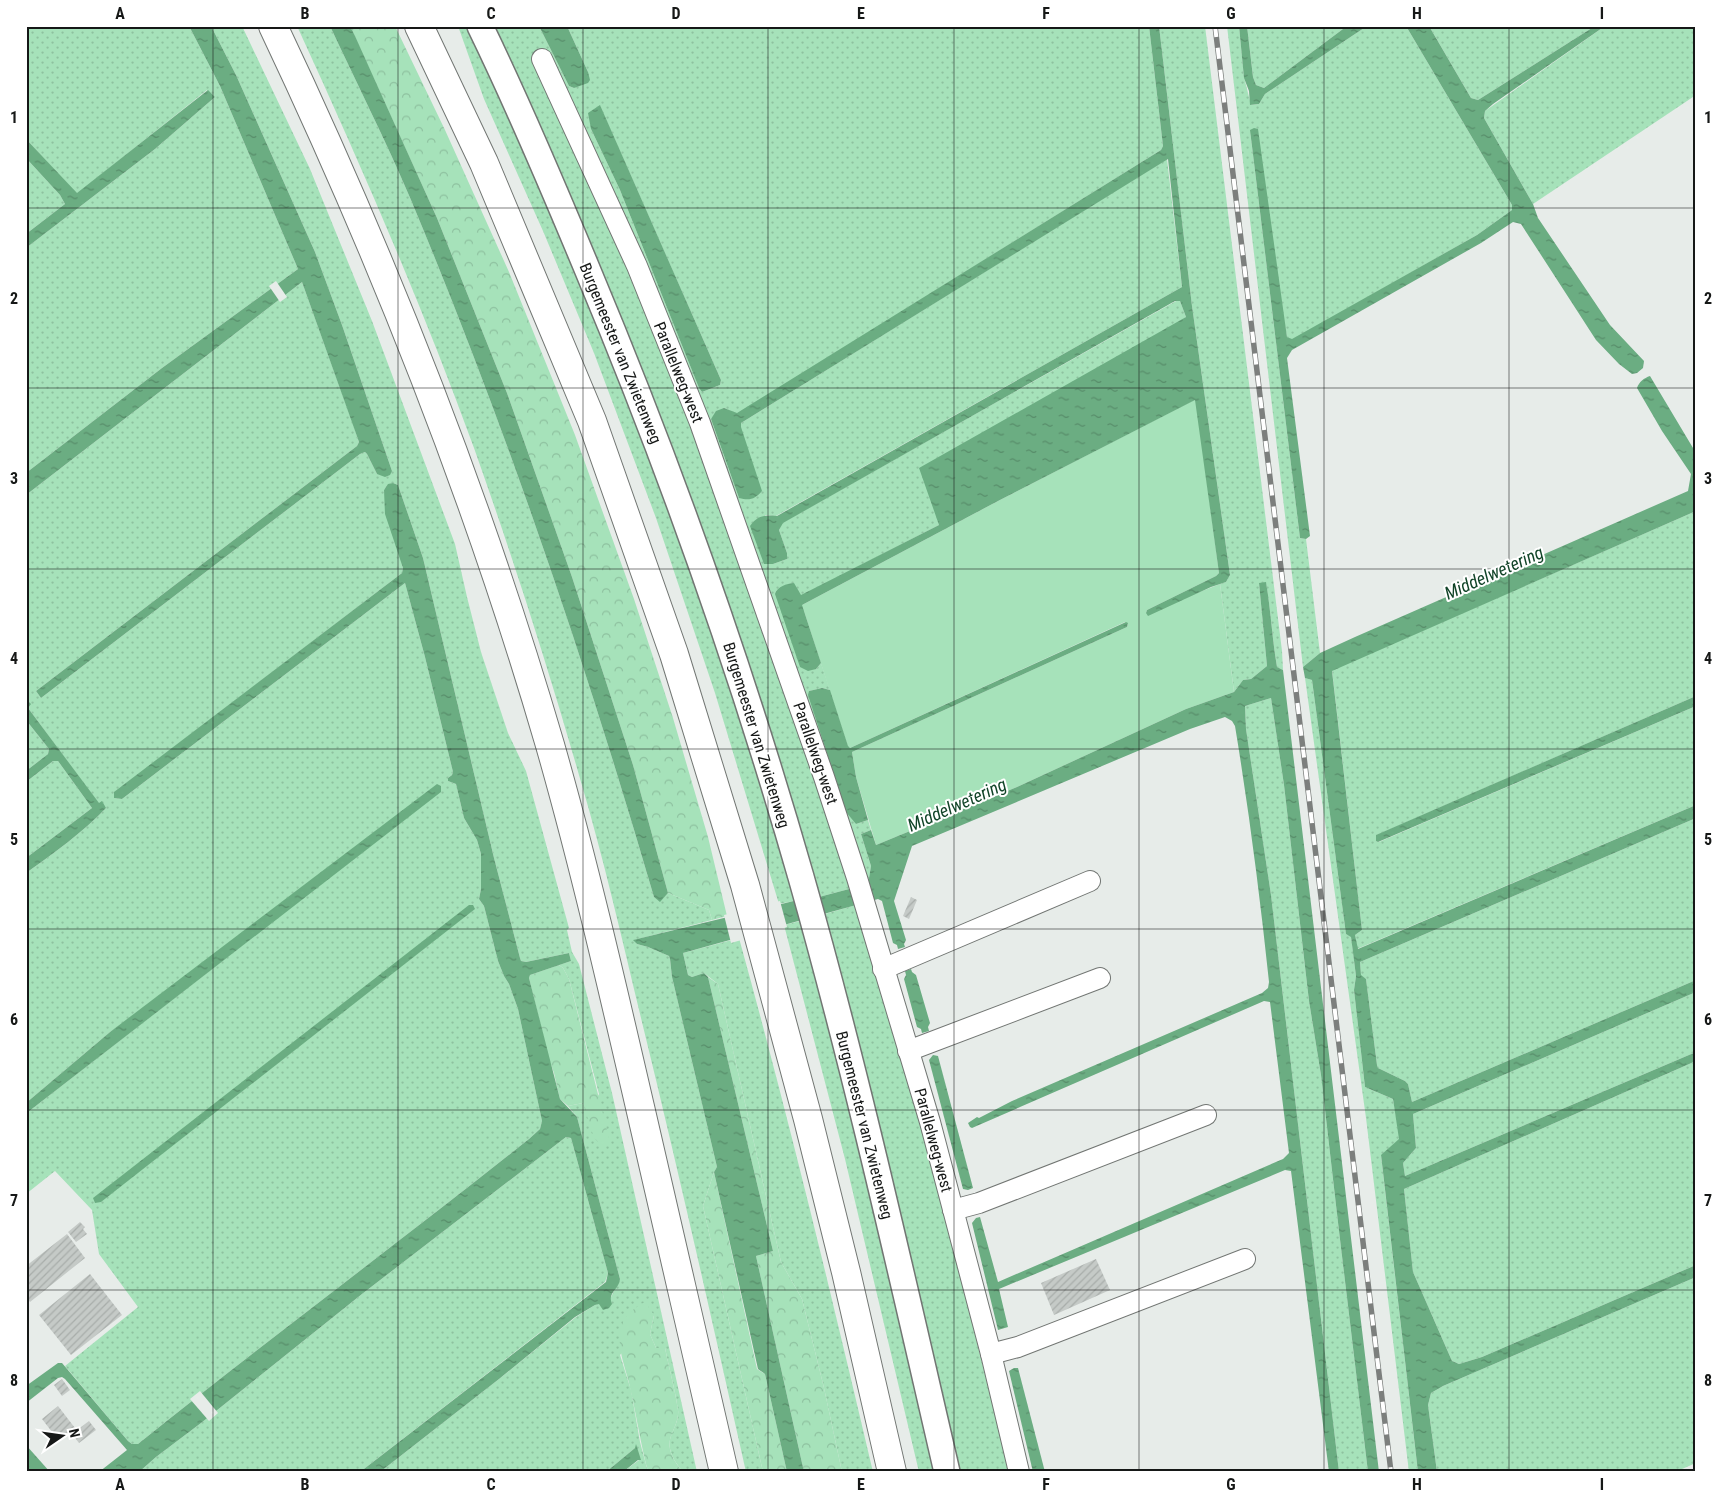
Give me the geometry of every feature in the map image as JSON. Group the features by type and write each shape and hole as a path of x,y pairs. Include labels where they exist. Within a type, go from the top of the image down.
{"highway":[{"path":"273,26 345,184 415,352 464,482 512,623 550,745 608,968 724,1472"},
{"path":"420,26 484,163 592,420 674,654 744,886 808,1119 844,1263 892,1472"}],"main road":[{"name":"Burgemeester van Zwietenweg","path":"480,26 533,142 614,332 662,456 712,594 801,876 892,1230 947,1472"}],"street":[{"name":"Parallelweg-west","path":"542,58 637,266 700,423 794,686 857,878 935,1140 991,1354 1019,1472"},
{"path":"884,969 1090,881"},
{"path":"908,1051 1100,978"},
{"path":"953,1210 979,1203 1206,1115"},
{"path":"991,1354 1018,1348 1245,1259"}],"green space":[{"path":"26,26 189,26 220,86 298,269 162,368 26,473 26,248 155,149 215,97 207,90 77,194 26,139"},
{"path":"211,26 242,26 310,169 372,321 455,544 481,652 508,733 526,771 569,928 567,930 572,952 579,964 612,1093 697,1472 683,1472 670,1451 670,1441 677,1421 678,1410 665,1348 656,1348 650,1334 654,1315 620,1355 631,1390 640,1442 648,1472 623,1472 639,1460 635,1448 606,1472 380,1472 576,1317 595,1305 610,1299 620,1279 577,1117 568,1106 583,1103 588,1115 599,1094 569,979 563,968 559,965 571,961 569,953 526,962 521,961 494,858 423,558 398,485 393,484 388,485 384,490 403,568 402,573 115,792 114,798 122,799 405,583 453,772 448,781 456,784 464,818 477,840 481,854 481,889 479,899 484,906 498,961 518,1009 542,1121 540,1129 138,1444 132,1444 128,1441 65,1366 138,1307 99,1254 92,1210 55,1171 26,1194 26,1112 253,937 110,1032 26,1103 26,873 78,834 106,808 99,804 28,708 26,699 26,495 302,282 354,427 359,442 357,446 36,691 41,698 360,454 365,452 367,454 377,474 392,471 315,252 236,75"},
{"path":"297,26 330,26 382,134 446,285 511,458 572,633 654,897 660,901 668,893 709,910 712,920 634,940 637,944 669,956 670,959 672,977 717,1167 703,1206 763,1472 746,1472 682,1188 605,870 569,740 530,614 474,448 412,288"},
{"path":"350,26 395,26 445,130 509,272 575,435 634,599 673,718 708,837 727,916 712,920 709,910 668,893 633,765 572,577 507,393 437,218"},
{"path":"458,26 467,26 501,99 566,246 627,395 683,546 732,691 765,795 794,901 779,904 715,693 656,518 594,353 543,231 484,99"},
{"path":"490,26 539,26 569,86 574,88 588,72 567,26 1149,26 1163,146 1161,150 737,414 724,408 711,419 739,498 741,423 1167,159 1182,287 776,516 765,515 773,564 787,559 787,553 779,530 782,523 1176,301 1180,301 1186,317 938,519 939,525 801,596 816,669 821,663 830,690 822,688 809,691 856,824 868,820 871,830 861,834 871,866 868,884 819,897","holes":["600,106 721,380 720,385 702,392 699,388 620,190 591,129"]},
{"path":"1159,26 1205,26 1282,651 1283,670 1277,667 1266,583 1259,583 1267,666 1251,679 1243,680 1234,692 1220,584 1226,582 1230,575 1192,306"},
{"path":"1227,26 1239,26 1244,77 1251,105 1259,104 1265,94 1367,26 1406,26 1512,205 1512,210 1477,235 1292,340 1287,337 1250,130 1300,538 1306,539 1320,653 1303,667"},
{"path":"1247,26 1347,26 1264,88 1256,85 1253,77"},
{"path":"1429,26 1595,26 1478,100 1471,98"},
{"path":"1605,26 1696,26 1696,95 1533,204 1484,118 1485,111"},
{"path":"26,158 60,195 65,204 26,234"},
{"path":"1196,399 1219,573 1147,610 1146,613 1220,584 1234,692 1186,709 1017,787 876,845 856,777 852,752 1127,627 1128,624 1125,622 850,748 848,747 802,605"},
{"path":"1696,511 1696,696 1377,835 1376,841 1379,842 1696,706 1696,805 1357,949 1355,935 1362,930 1332,670"},
{"path":"1305,678 1312,680 1346,934 1351,936 1356,976 1354,990 1365,1087 1393,1099 1400,1139 1381,1156 1418,1472 1409,1472 1366,1118"},
{"path":"1271,698 1284,785 1309,1001 1321,1075 1368,1472 1339,1472 1271,895 1246,729 1245,706"},
{"path":"26,720 49,749 48,754 26,771"},
{"path":"53,761 58,761 92,808 26,858 26,782"},
{"path":"1696,818 1696,980 1412,1102 1408,1084 1405,1081 1378,1068 1366,979 1361,976 1360,962"},
{"path":"856,905 939,1188 1009,1472 958,1472 865,1073 825,914"},
{"path":"800,921 843,1076 937,1472 919,1472 845,1159 784,925"},
{"path":"739,938 809,1204 873,1472 842,1472 802,1299 781,1262 718,984 704,973 692,977 688,975 683,953"},
{"path":"559,965 563,968 569,979 611,1146 600,1144 594,1138 583,1103 568,1106 560,1099 529,978 530,975"},
{"path":"708,977 718,984 781,1262 802,1299 842,1472 804,1472 756,1256 773,1251"},
{"path":"1696,992 1696,1052 1405,1176 1403,1163 1416,1148 1413,1114"},
{"path":"1696,1061 1696,1265 1482,1357 1459,1364 1452,1361 1413,1272 1404,1189"},
{"path":"566,1137 571,1138 608,1273 605,1282 360,1472 139,1472 362,1294"},
{"path":"714,1172 757,1369 765,1374 787,1472 763,1472 703,1206"},
{"path":"1696,1277 1696,1463 1675,1472 1437,1472 1428,1405 1431,1393 1443,1386"},
{"path":"645,1302 654,1315 650,1334 656,1348 665,1348 674,1386 678,1413 671,1436 670,1451 683,1472 648,1472 643,1452 623,1360 620,1335 622,1323 630,1312"}],"water":[{"path":"189,26 211,26 236,75 315,252 392,471 390,475 385,477 377,474 367,454 365,452 360,454 41,698 36,691 357,446 359,442 302,282 26,495 26,473 162,368 298,269 220,86"},
{"path":"330,26 350,26 355,36 437,218 507,393 572,577 633,765 668,893 660,902 654,897 572,633 479,371 411,200 382,134"},
{"path":"539,26 567,26 588,72 590,80 588,83 574,88 569,86"},
{"path":"1149,26 1159,26 1192,306 1230,575 1226,582 1148,616 1146,613 1147,610 1219,573 1195,400 998,501 802,605 821,663 816,669 808,671 800,667 775,594 780,587 794,583 801,595 939,525 919,468 1186,317 1180,301 1175,301 783,523 779,530 787,553 787,559 773,564 764,564 750,526 762,516 777,516 1182,287 1168,159 741,423 762,491 755,498 739,498 711,419 716,411 724,408 737,413 1161,150 1163,146"},
{"path":"1239,26 1247,26 1253,77 1256,85 1264,88 1347,26 1367,26 1265,94 1259,104 1250,105 1249,91 1244,78"},
{"path":"1406,26 1429,26 1471,98 1478,100 1595,26 1605,26 1493,104 1485,111 1484,118 1533,204 1538,218 1610,325 1644,361 1643,368 1637,373 1632,374 1619,364 1596,340 1521,224 1513,222 1481,243 1292,350 1287,358 1310,536 1306,539 1300,538 1250,130 1258,129 1287,337 1292,339 1477,235 1512,210 1512,205"},
{"path":"208,90 215,97 155,149 26,248 26,234 65,204 60,195 26,158 26,139 77,193"},
{"path":"600,105 721,380 720,385 702,392 699,388 620,190 591,129 588,113"},
{"path":"1650,376 1696,453 1696,511 1332,671 1362,930 1355,935 1358,949 1696,805 1696,818 1360,962 1361,975 1366,979 1378,1068 1408,1084 1412,1102 1696,980 1696,992 1413,1114 1416,1148 1403,1163 1405,1176 1696,1052 1696,1061 1404,1189 1413,1272 1452,1361 1459,1364 1482,1357 1696,1265 1696,1277 1443,1386 1431,1393 1428,1405 1437,1472 1418,1472 1381,1155 1399,1139 1393,1099 1365,1087 1354,990 1356,976 1351,937 1346,934 1312,680 1305,678 1303,667 1320,653 1355,637 1688,491 1691,474 1662,431 1637,388 1642,381"},
{"path":"388,484 398,485 423,558 494,858 521,961 526,962 569,953 571,961 530,975 529,978 560,1099 577,1117 620,1279 619,1283 612,1294 612,1304 609,1308 603,1310 599,1304 595,1305 575,1317 380,1472 360,1472 606,1282 608,1273 571,1138 566,1137 362,1294 139,1472 99,1472 127,1450 62,1377 58,1378 26,1403 26,1386 58,1363 62,1363 128,1441 132,1444 138,1444 540,1129 542,1121 518,1009 498,961 484,906 479,899 481,889 481,854 477,840 464,818 456,784 448,781 453,772 405,583 122,799 114,798 114,792 402,573 403,568 385,514 384,490"},
{"path":"1266,582 1277,667 1283,670 1379,1472 1368,1472 1321,1075 1309,1001 1284,785 1271,698 1245,706 1246,729 1271,895 1339,1472 1329,1472 1291,1171 1285,1170 999,1289 1008,1327 998,1330 972,1223 976,1218 980,1217 998,1282 1283,1159 1289,1153 1270,1002 1264,1001 972,1128 968,1123 1012,1101 1262,993 1268,988 1269,982 1250,822 1235,726 1232,721 1225,717 1190,729 912,846 894,901 906,940 905,947 898,949 897,945 893,943 882,901 878,899 683,953 688,975 692,977 704,973 708,977 773,1251 756,1256 804,1472 787,1472 765,1374 758,1369 714,1172 717,1167 672,977 670,959 669,956 637,944 633,940 868,884 871,866 861,834 871,830 876,845 1017,787 1186,709 1234,692 1243,680 1251,679 1267,666 1259,583"},
{"path":"1126,622 1128,623 1127,627 852,752 856,777 868,820 856,824 846,812 808,695 809,691 822,688 830,690 850,748"},
{"path":"1696,696 1696,706 1378,842 1376,841 1376,835"},
{"path":"26,699 31,704 28,708 99,803 102,801 106,808 78,834 26,873 26,858 92,808 58,761 53,761 26,782 26,771 48,754 49,749 26,720"},
{"path":"437,784 441,786 441,792 26,1112 26,1103 110,1032"},
{"path":"469,905 473,905 475,909 101,1202 95,1203 93,1198"},
{"path":"911,969 916,975 930,1023 929,1031 922,1033 921,1029 917,1027 904,979 905,971"},
{"path":"933,1055 938,1056 973,1188 968,1190 963,1189 929,1060"},
{"path":"1018,1368 1045,1472 1033,1472 1009,1371"},
{"path":"636,1444 641,1460 638,1460 623,1472 606,1472 635,1448"},
{"path":"26,1445 50,1472 26,1472"}],"pier":[{"path":"276,281 287,297 280,302 269,286"},
{"path":"780,901 787,927 731,943 724,915"},
{"path":"200,1391 218,1413 209,1421 190,1399"}],"building":[{"path":"911,897 917,900 909,919 903,916"},
{"path":"80,1222 85,1227 83,1229 87,1234 76,1242 68,1232"},
{"path":"67,1234 85,1258 30,1302 26,1297 26,1266"},
{"path":"1096,1259 1110,1290 1054,1315 1041,1283"},
{"path":"90,1274 122,1315 71,1355 39,1315"},
{"path":"62,1379 70,1390 62,1396 54,1385"},
{"path":"58,1406 75,1428 59,1441 42,1419"},
{"path":"89,1421 96,1430 79,1443 72,1434"}],"railway":[{"path":"1215,26 1391,1472"}],"water label":[{"name":"Middelwetering","path":"1494,573"},
{"name":"Middelwetering","path":"957,805"}]}
